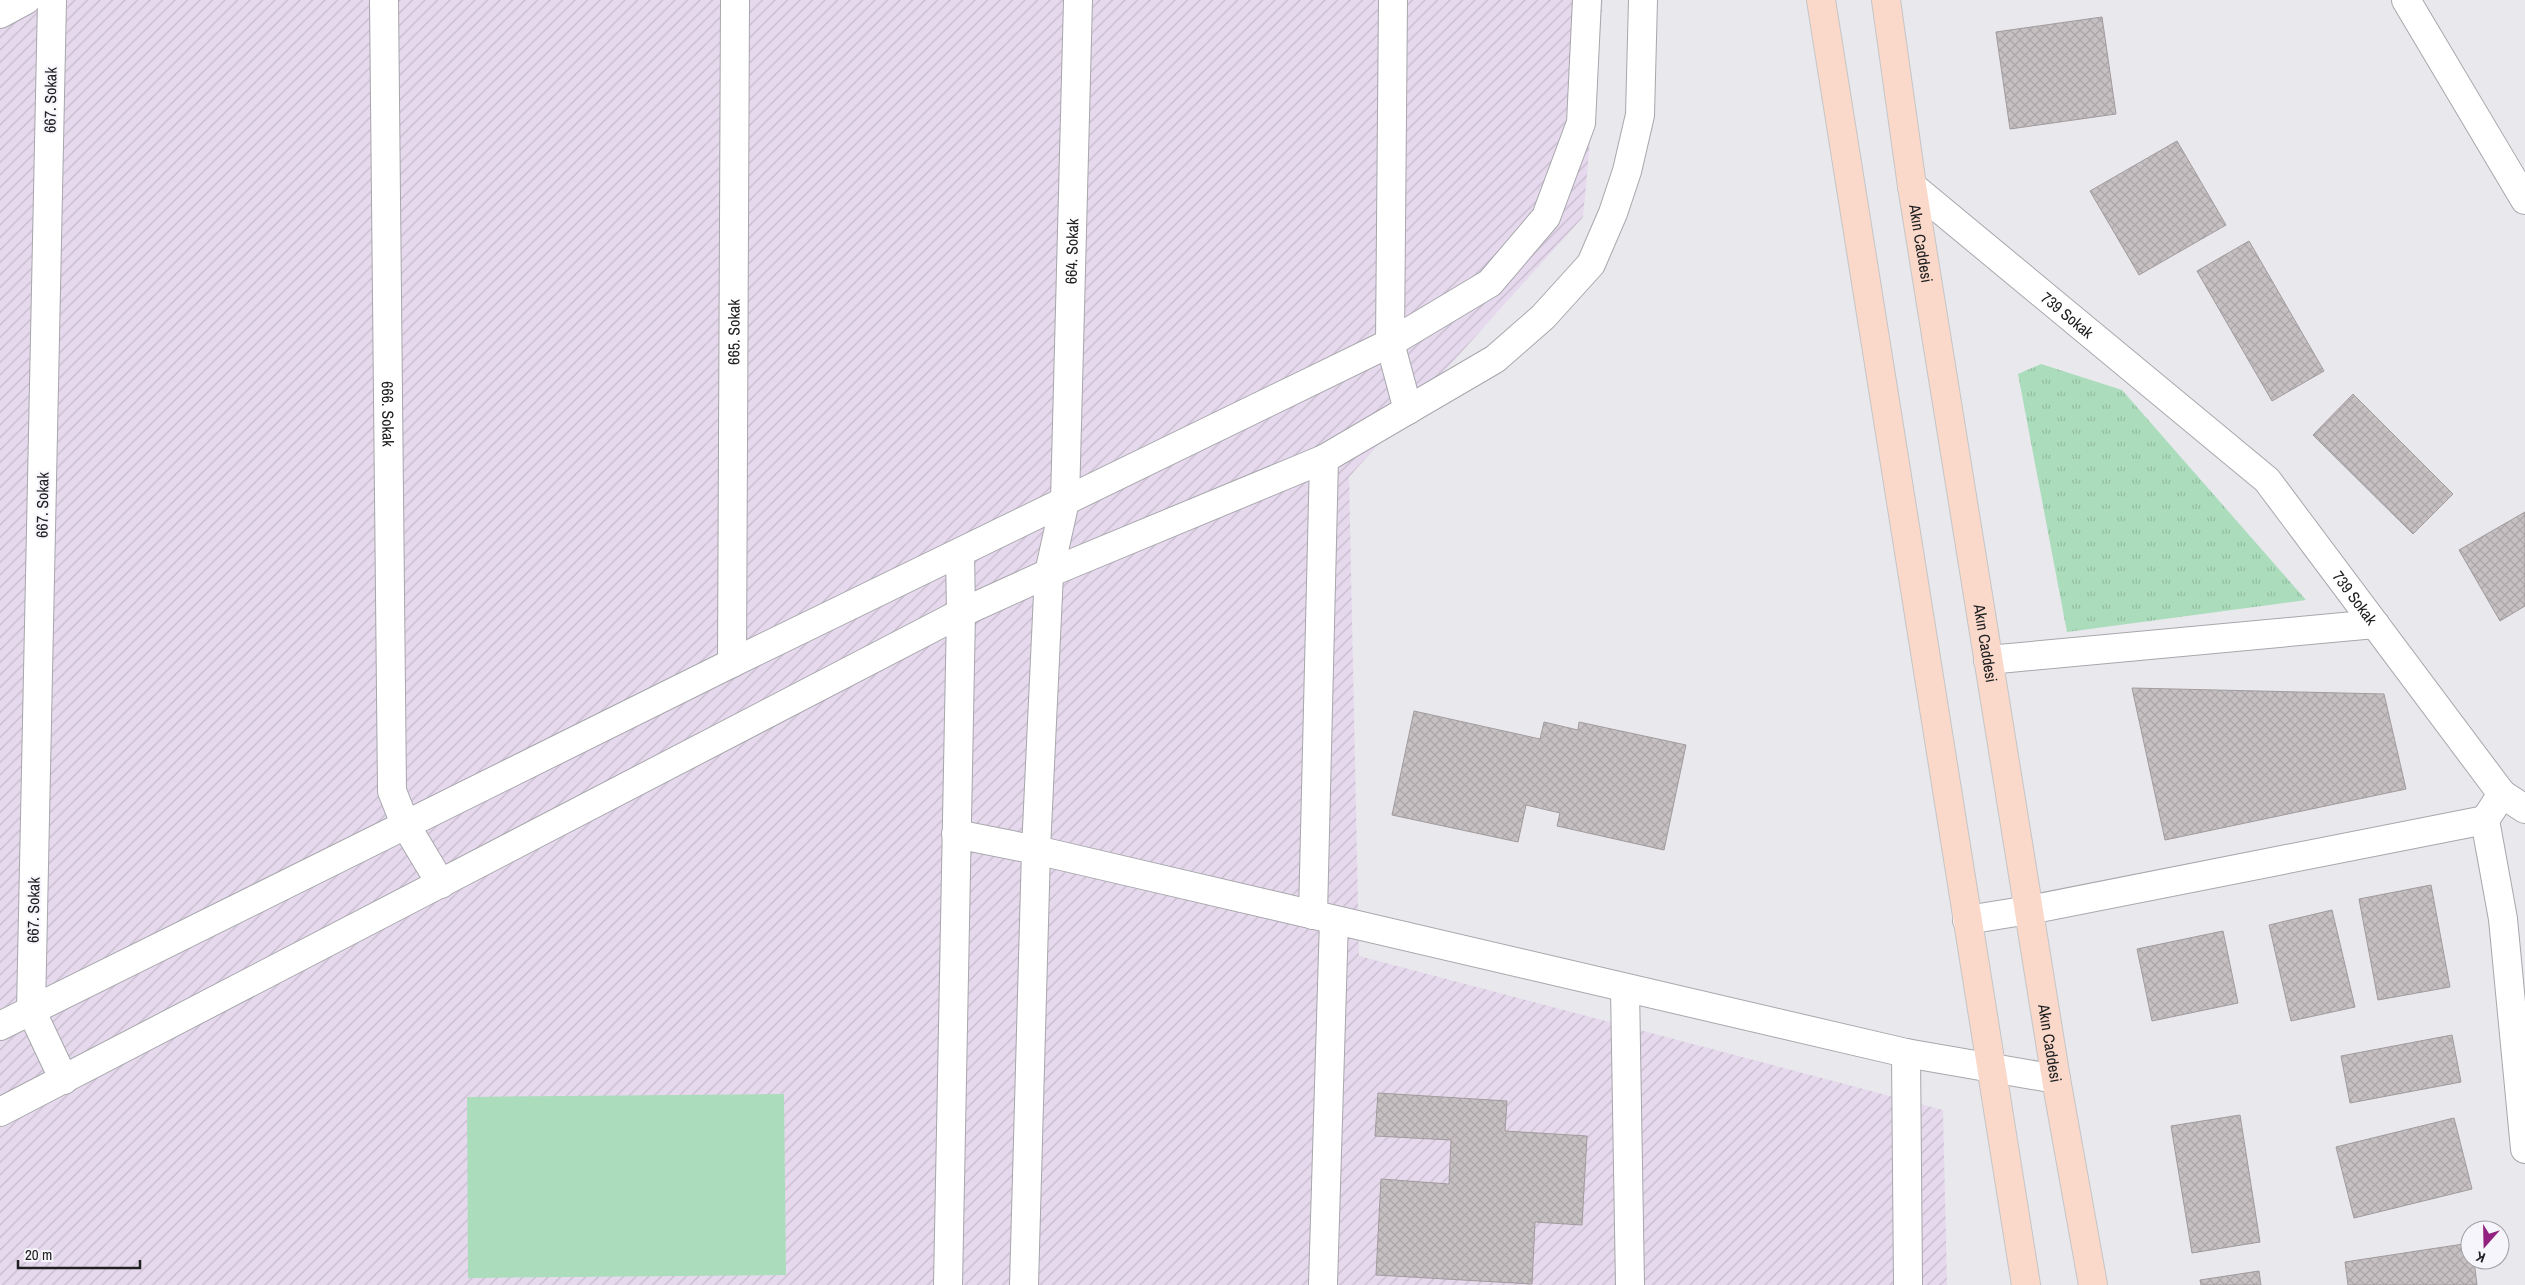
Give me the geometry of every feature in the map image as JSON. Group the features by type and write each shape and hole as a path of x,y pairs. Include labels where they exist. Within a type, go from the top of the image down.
{"main road":[{"path":"1821,0 2026,1285"},
{"name":"Akın Caddesi","path":"1891,1 1912,186 2056,1079 2093,1285"}],"street":[{"path":"0,14 26,0"},
{"name":"667. Sokak","path":"31,1010 52,0"},
{"name":"666. Sokak","path":"384,0 392,791 405,824 441,884"},
{"name":"665. Sokak","path":"732,663 735,0"},
{"name":"664. Sokak","path":"1024,1285 1036,850 1049,573 1065,501 1078,0"},
{"path":"1393,0 1390,343 1408,410"},
{"path":"0,1026 732,663 1390,343 1490,283 1546,217 1581,124 1587,0"},
{"path":"0,1112 961,612 1049,573 1324,459 1495,359 1543,317 1591,264 1613,214 1640,115 1643,0"},
{"path":"2406,0 2525,200"},
{"name":"739 Sokak","path":"1912,186 2266,480 2375,624 2514,790"},
{"path":"1323,1285 1324,459"},
{"path":"948,1285 961,612 960,553"},
{"path":"1988,660 2375,624"},
{"path":"1967,920 2029,910 2485,820 2514,790 2525,809"},
{"path":"2485,820 2503,919 2525,1149"},
{"path":"956,834 1036,850 1906,1053 2056,1079"},
{"path":"1625,988 1630,1285"},
{"path":"31,1010 64,1080"},
{"path":"1906,1053 1908,1285"}],"shaded area":[{"path":"0,0 1603,0 1583,217 1349,477 1359,956 1943,1110 1947,1285 0,1285"}],"green space":[{"path":"2041,364 2122,390 2306,600 2067,632 2018,374"},
{"path":"784,1094 786,1275 468,1278 467,1097"}],"building":[{"path":"2102,17 2116,114 2010,129 1996,32"},
{"path":"2177,141 2226,225 2139,275 2090,191"},
{"path":"2249,241 2324,371 2272,401 2197,271"},
{"path":"2353,394 2453,494 2413,534 2313,435"},
{"path":"2525,512 2525,606 2500,621 2459,550"},
{"path":"2132,688 2384,694 2406,789 2165,840"},
{"path":"1414,711 1540,739 1544,722 1578,730 1579,722 1686,745 1664,850 1557,826 1560,813 1526,805 1518,842 1392,815"},
{"path":"2431,885 2450,987 2378,1000 2359,899"},
{"path":"2332,910 2355,1007 2291,1021 2269,925"},
{"path":"2223,931 2238,1003 2152,1021 2137,949"},
{"path":"2452,1035 2461,1082 2350,1103 2341,1056"},
{"path":"1378,1093 1507,1101 1505,1131 1587,1136 1582,1225 1535,1222 1532,1284 1376,1275 1381,1179 1449,1184 1451,1140 1375,1136"},
{"path":"2240,1115 2260,1242 2192,1253 2171,1126"},
{"path":"2454,1118 2472,1189 2354,1218 2336,1147"},
{"path":"2460,1245 2460,1270 2475,1270 2477,1285 2348,1285 2345,1262"},
{"path":"2259,1271 2261,1285 2201,1285 2200,1280"}]}
